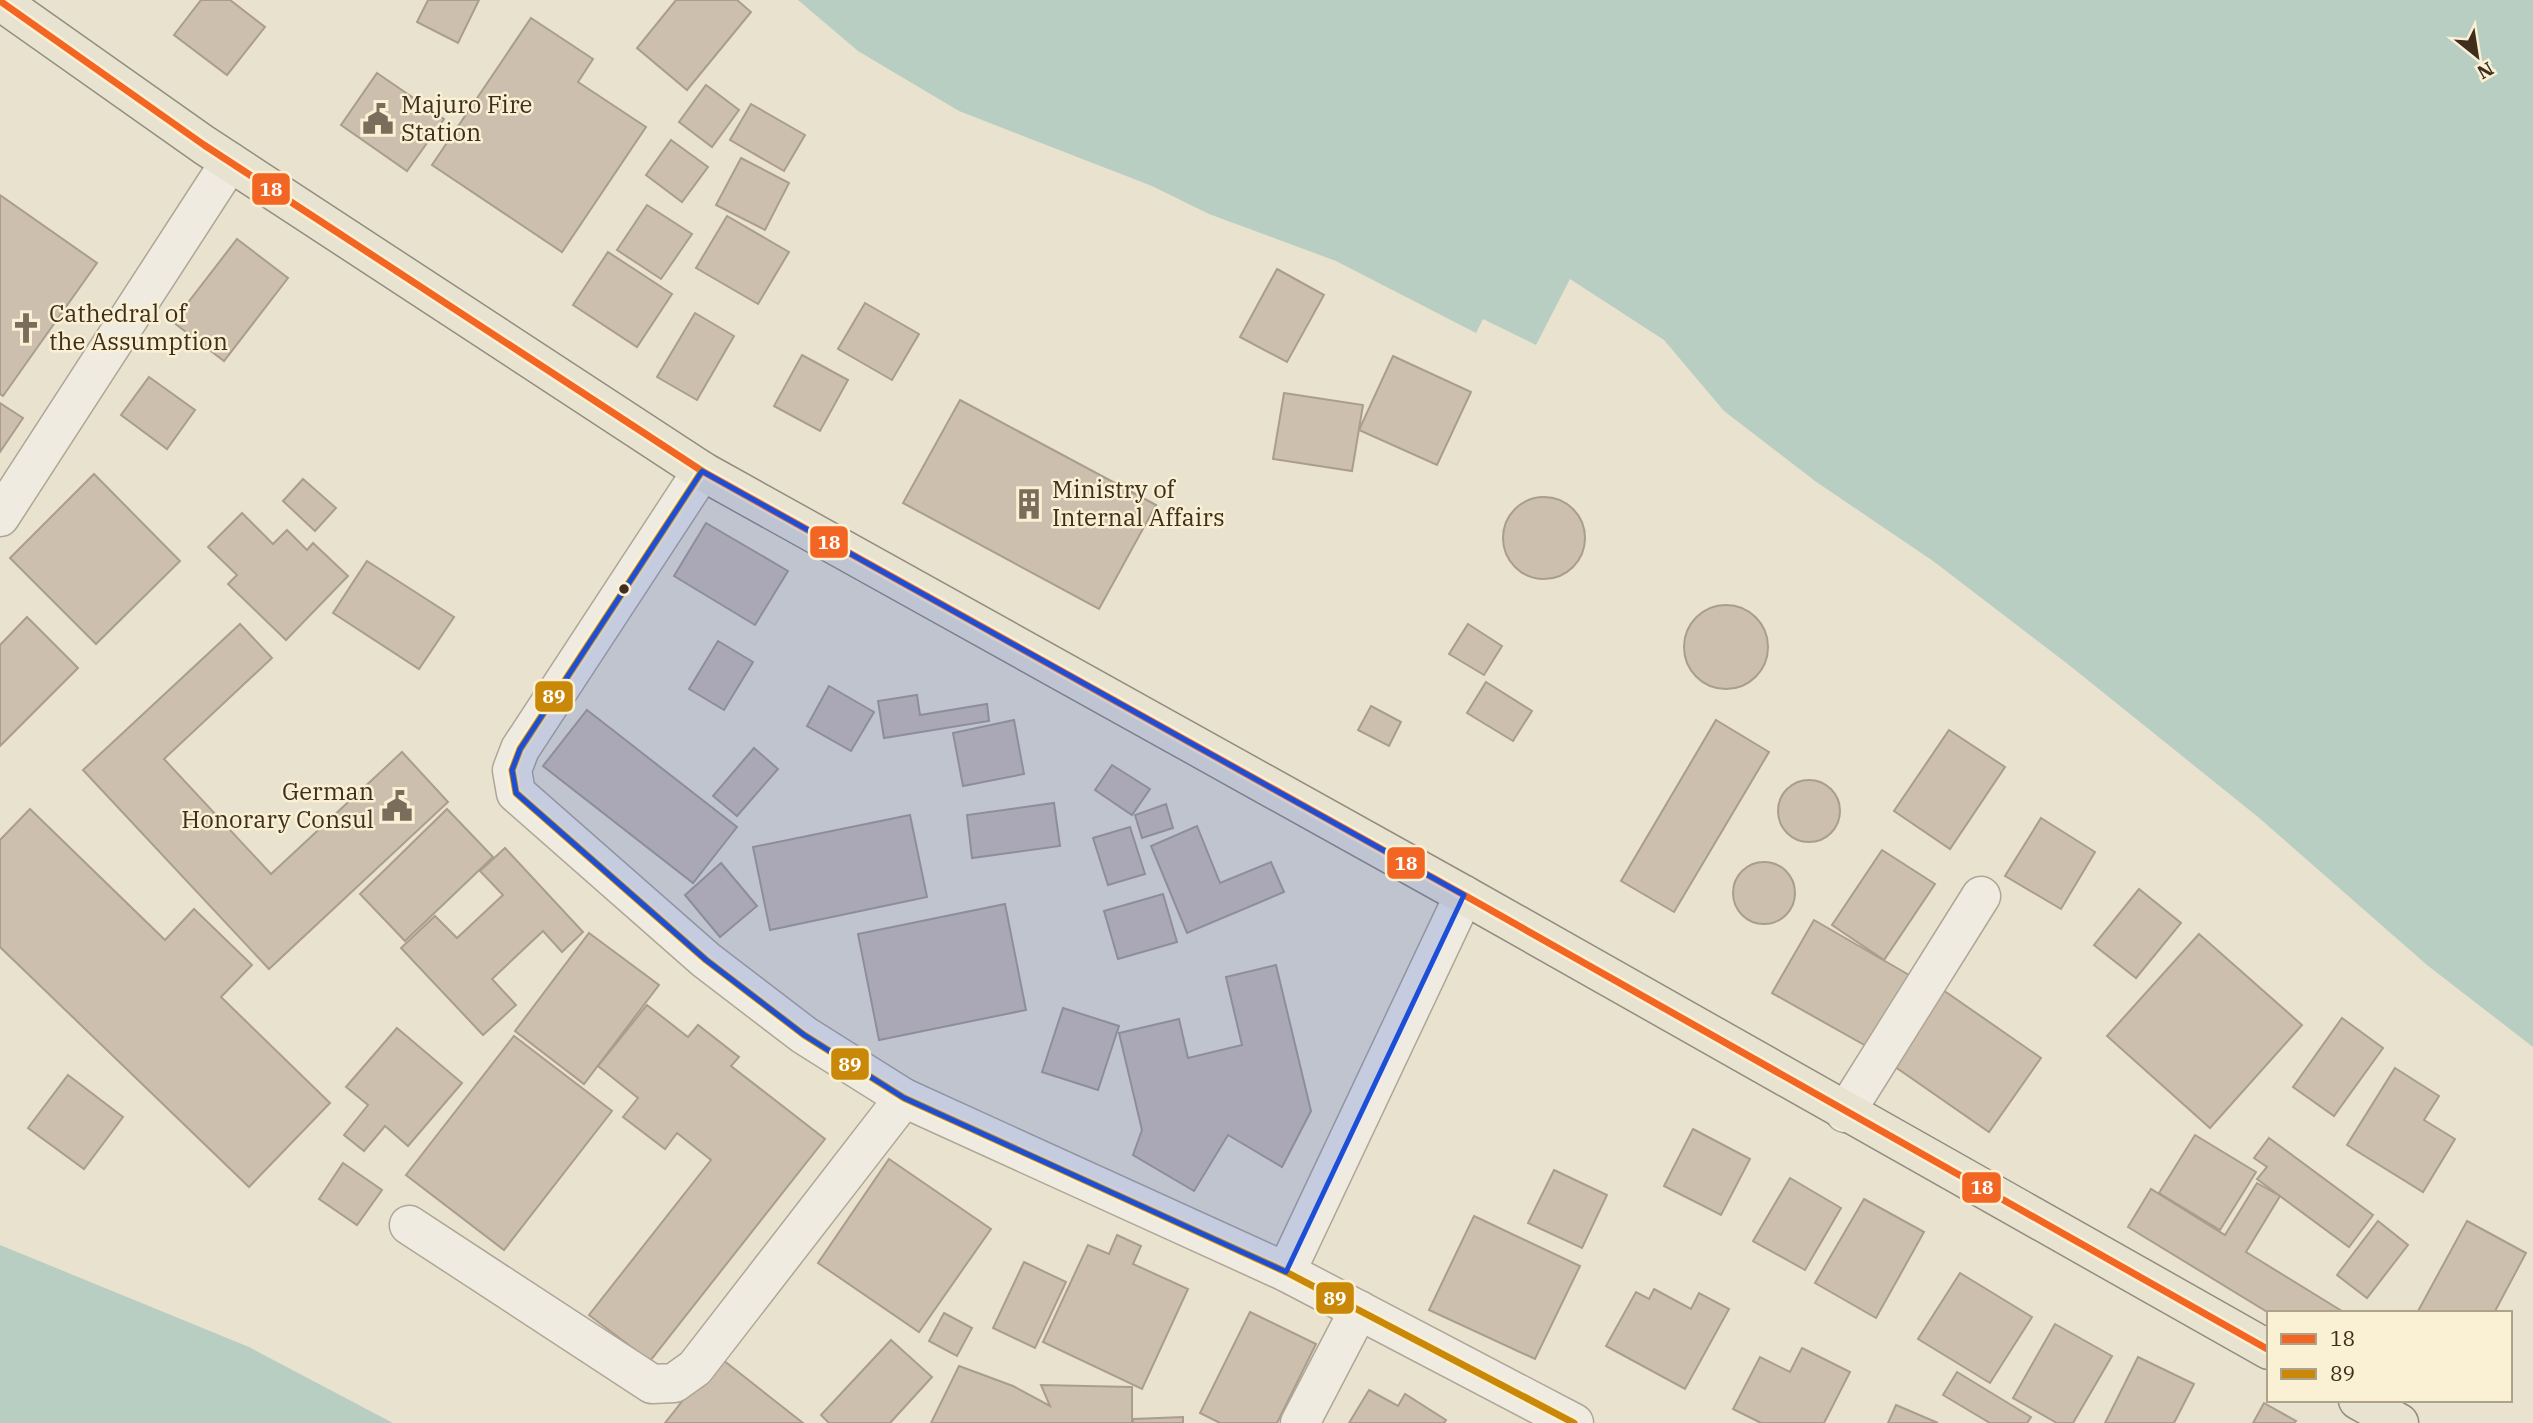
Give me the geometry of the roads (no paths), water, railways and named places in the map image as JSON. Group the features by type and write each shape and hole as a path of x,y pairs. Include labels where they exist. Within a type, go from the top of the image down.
{"main road":[{"path":"0,1 230,162 702,471 1464,895 1845,1113 2267,1349"},
{"path":"2362,1402 2399,1423"}],"street":[{"path":"0,517 230,162"},
{"path":"702,471 520,749 512,770 516,793 706,960 804,1035 904,1098 1286,1272 1574,1423"},
{"path":"1286,1272 1464,895"},
{"path":"1845,1113 1981,896"},
{"path":"409,1225 652,1384 674,1383 695,1368 904,1098"},
{"path":"1300,1423 1359,1310"}],"place":[{"name":"Majuro Fire Station","path":"378,119"},
{"name":"Cathedral of the Assumption","path":"26,328"},
{"name":"Ministry of Internal Affairs","path":"1029,504"},
{"name":"German Honorary Consul","path":"397,806"}]}
